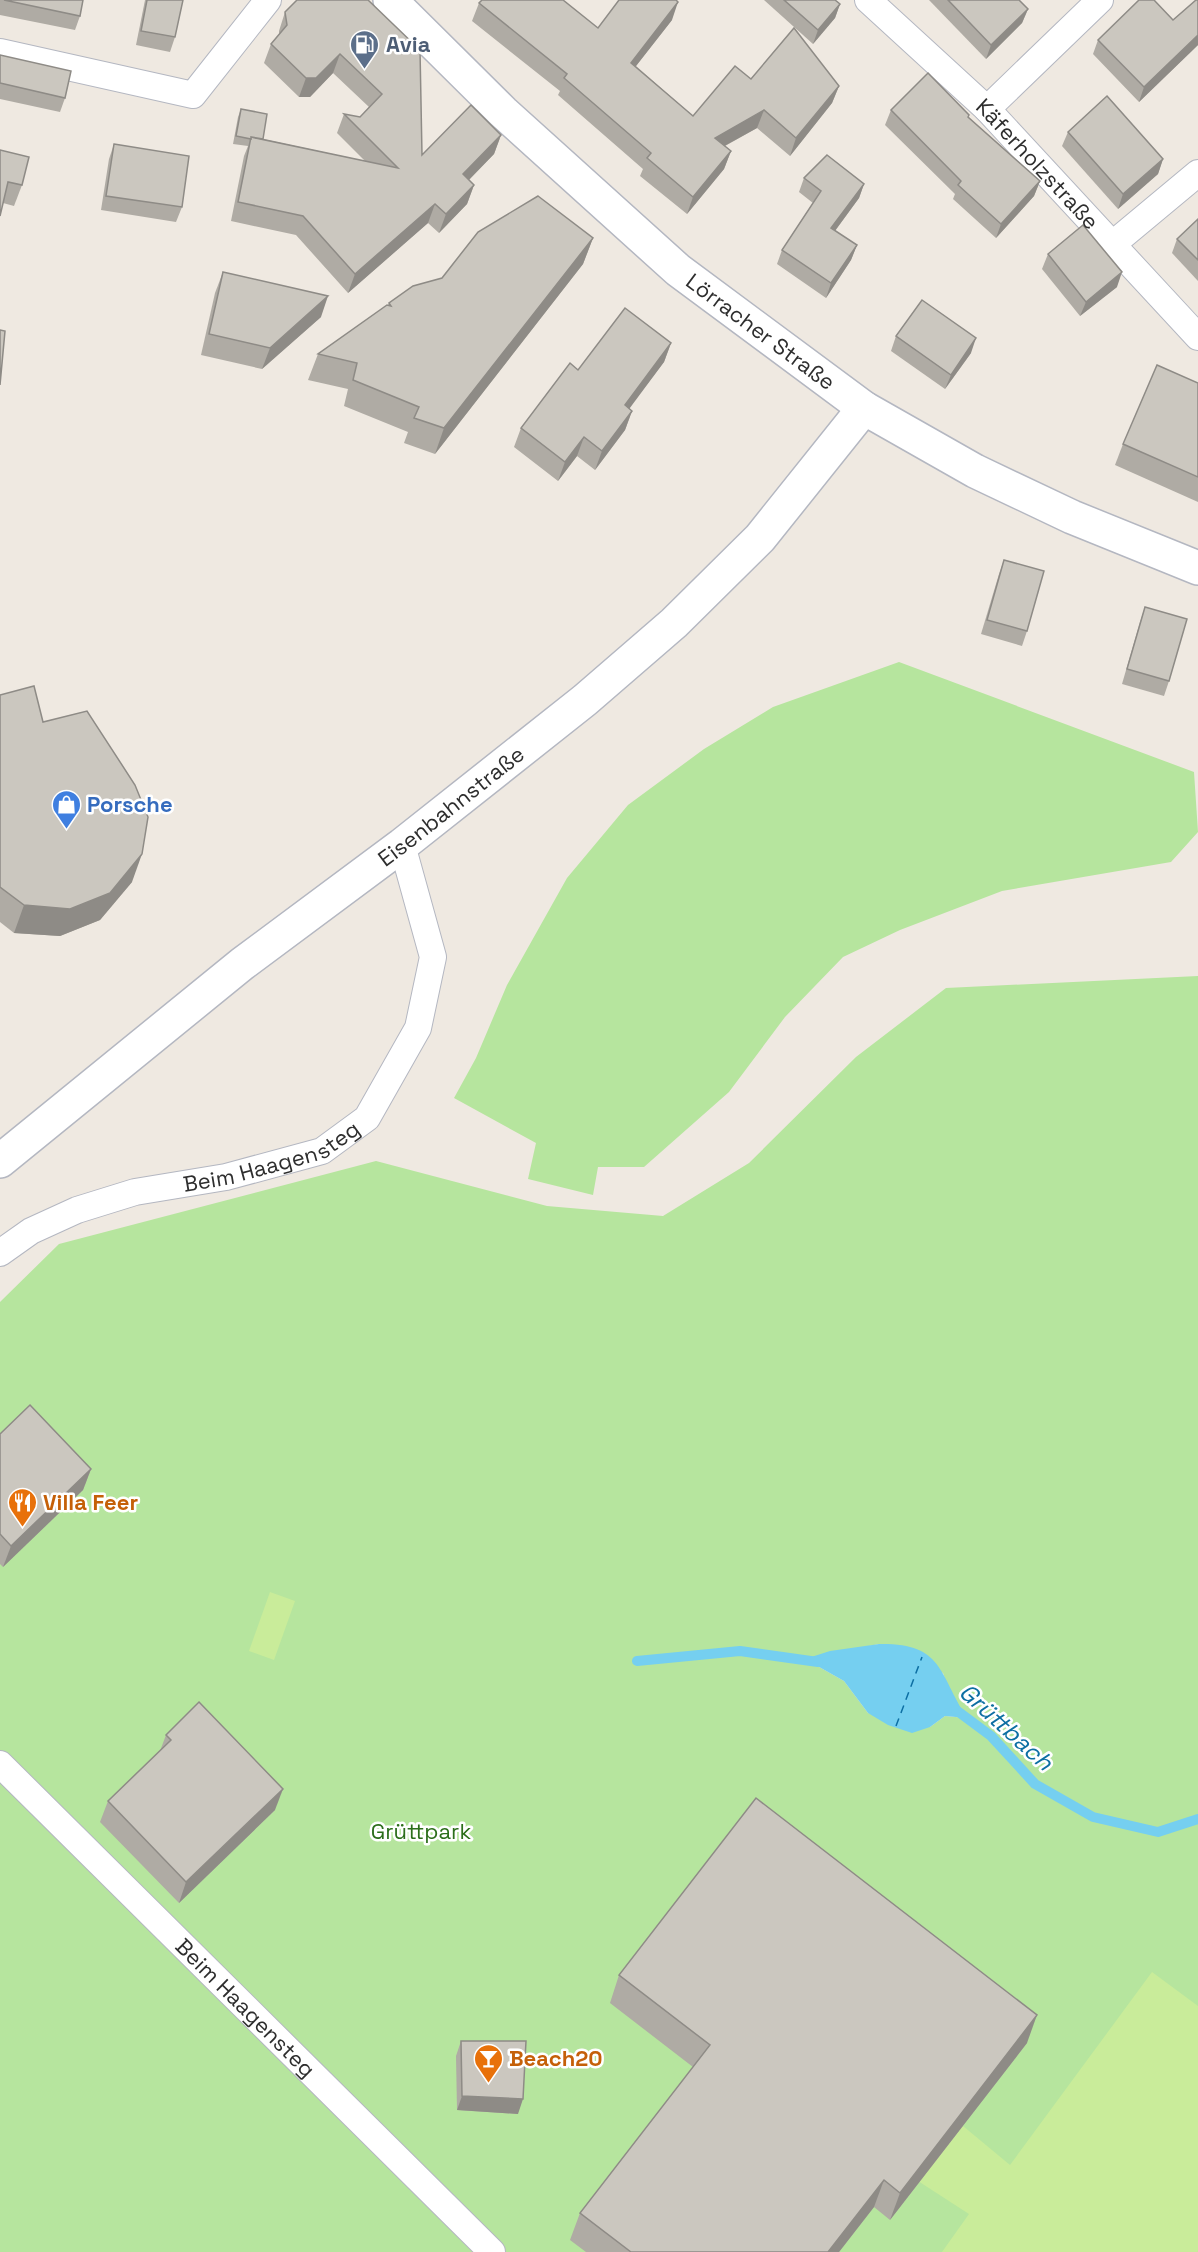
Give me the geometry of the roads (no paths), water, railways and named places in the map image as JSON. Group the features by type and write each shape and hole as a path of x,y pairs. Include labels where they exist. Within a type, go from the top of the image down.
{"street":[{"path":"0,52 193,95 268,0"},
{"name":"Lörracher Straße","path":"390,0 503,112 678,270 864,408 975,471 1072,518 1198,568"},
{"name":"Käferholzstraße","path":"868,0 987,109 1114,243 1198,337"},
{"path":"987,109 1100,0"},
{"path":"1114,243 1198,173"},
{"name":"Eisenbahnstraße","path":"0,1161 242,964 402,845 585,700 674,623 760,538 864,408"},
{"name":"Beim Haagensteg","path":"0,1253 32,1231 77,1210 135,1192 226,1177 322,1151 367,1118 418,1028 433,957 402,845"},
{"name":"Beim Haagensteg","path":"0,1764 492,2252"}],"water":[{"path":"879,1644 900,1645 916,1649 927,1655 943,1674 967,1718 945,1716 930,1727 912,1733 888,1725 868,1713 844,1681 805,1659 830,1651"}],"waterway":[{"name":"Grüttbach","path":"637,1661 740,1651 818,1662"},
{"name":"Grüttbach","path":"956,1710 991,1736 1035,1784 1093,1817 1158,1832 1198,1819"}],"place":[{"name":"Avia","path":"365,70"},
{"name":"Porsche","path":"66,830"},
{"name":"Villa Feer","path":"22,1528"},
{"name":"Beach20","path":"488,2084"}],"park label":[{"name":"Grüttpark","path":"421,1831"}]}
